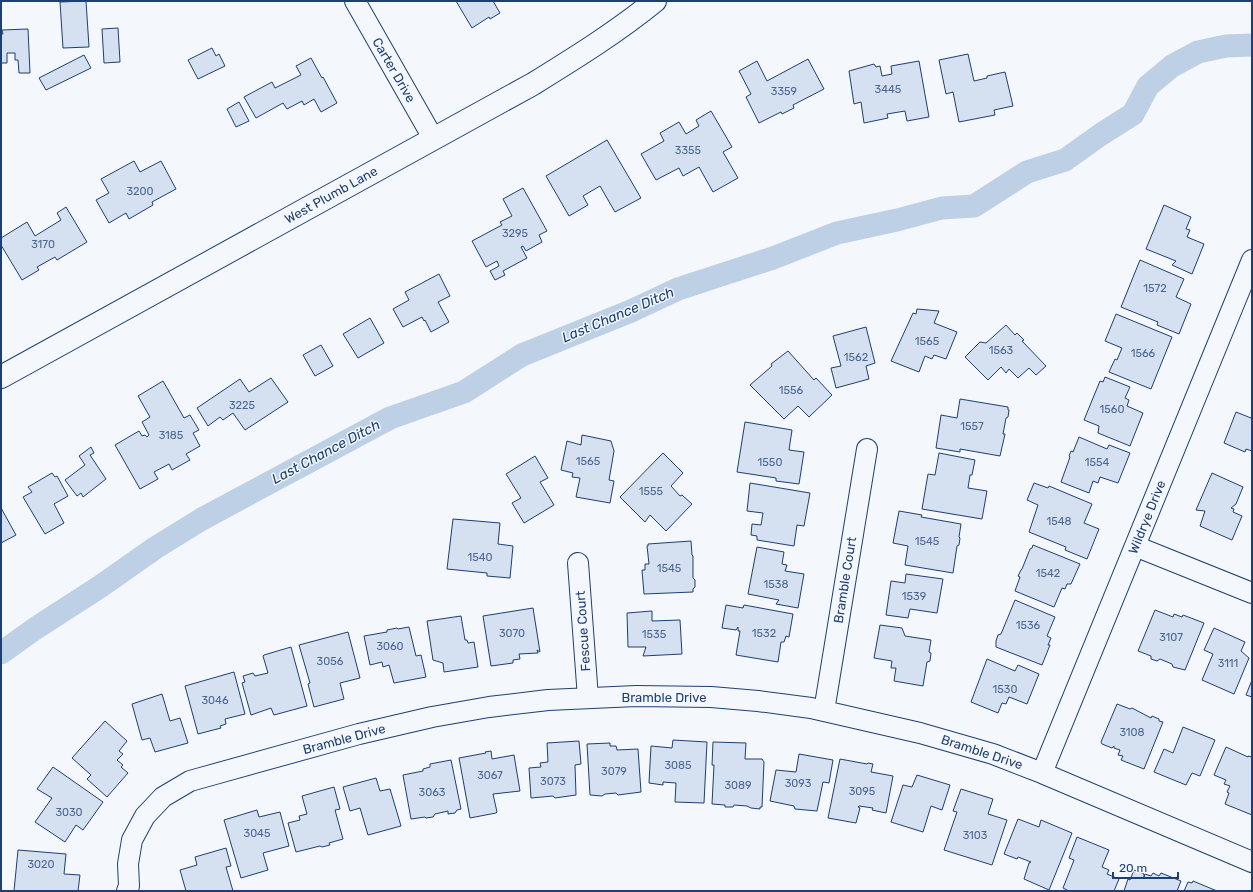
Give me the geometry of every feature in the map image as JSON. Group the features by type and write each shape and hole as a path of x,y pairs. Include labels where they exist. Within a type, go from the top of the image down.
{"main road":[{"name":"West Plumb Lane","path":"1,377 533,84 581,54 655,1"}],"street":[{"name":"Carter Drive","path":"355,1 433,138"},
{"name":"Wildrye Drive","path":"1042,773 1252,260"},
{"name":"Bramble Court","path":"824,711 867,449"},
{"path":"1135,546 1252,593"},
{"name":"Fescue Court","path":"578,563 588,698"},
{"name":"Bramble Drive","path":"130,889 128,864 132,840 144,816 163,796 190,781 359,734 432,717 489,707 540,701 636,696 711,697 758,701 824,711 920,732 960,744 1042,773 1252,862"}],"building":[{"path":"86,1 89,47 63,48 60,2"},
{"path":"456,1 493,1 500,13 490,19 489,17 472,28"},
{"path":"118,28 120,62 104,63 102,29"},
{"path":"28,29 30,73 19,73 18,60 15,60 15,53 7,53 7,63 1,63 1,34 3,34 2,30"},
{"path":"212,48 216,56 219,54 225,66 198,79 188,60"},
{"path":"968,54 974,81 1005,72 1013,106 994,110 995,115 959,122 953,92 946,94 939,60"},
{"path":"84,55 91,68 46,90 39,78"},
{"path":"311,58 337,103 321,112 314,99 304,105 302,101 287,109 283,103 256,118 244,97 272,82 275,88 301,75 296,66"},
{"path":"808,59 824,89 793,105 794,108 782,114 781,112 759,123 746,97 751,94 739,71 757,61 767,81"},
{"path":"919,61 929,117 907,121 905,111 887,114 888,118 864,123 861,102 854,104 849,71 874,64 876,67 880,66 882,76 892,74 891,66"},
{"path":"239,102 249,121 236,127 227,109"},
{"path":"711,111 732,147 723,152 738,178 713,192 699,167 683,176 679,168 656,180 641,154 664,141 660,133 679,122 686,134 699,126 696,120"},
{"path":"607,140 641,198 615,212 600,186 583,196 588,205 569,216 546,176"},
{"path":"134,161 140,172 161,161 176,189 152,202 153,205 129,219 126,213 109,223 96,200 109,193 101,179"},
{"path":"523,188 547,231 539,235 542,242 526,251 523,246 521,247 527,258 503,271 505,275 495,280 490,271 499,266 497,261 486,267 472,241 502,225 500,222 512,216 503,199"},
{"path":"1164,205 1191,217 1186,229 1190,230 1187,237 1204,244 1192,274 1172,265 1176,261 1146,249"},
{"path":"66,207 87,242 57,260 55,257 37,267 39,270 22,280 1,245 1,238 27,222 35,236 61,220 57,213"},
{"path":"1140,260 1184,279 1176,297 1191,304 1179,334 1157,325 1158,322 1121,307"},
{"path":"439,274 450,296 438,302 449,322 431,332 422,317 403,327 393,309 409,300 405,292"},
{"path":"917,309 939,311 934,323 957,332 946,359 934,355 932,359 925,356 919,372 891,361 913,313 916,314"},
{"path":"1116,314 1172,337 1151,389 1109,372 1115,359 1117,360 1122,348 1105,341"},
{"path":"370,318 384,343 358,358 343,334"},
{"path":"1006,325 1015,335 1017,333 1024,340 1022,341 1046,366 1036,375 1029,368 1018,378 1009,369 1006,373 1001,367 988,380 965,357 980,342 986,343"},
{"path":"866,327 875,363 866,366 869,379 836,388 831,368 841,366 833,336"},
{"path":"321,345 333,366 315,376 303,355"},
{"path":"788,351 814,380 816,378 832,395 809,417 798,406 784,419 750,385 772,366 771,364"},
{"path":"1105,377 1130,387 1125,398 1129,400 1127,406 1143,413 1130,446 1098,433 1099,426 1084,420 1100,381 1103,382"},
{"path":"271,378 288,402 245,430 233,413 223,420 220,417 208,426 197,408 240,379 249,392"},
{"path":"163,381 184,418 190,415 199,430 193,433 200,446 186,454 190,460 172,470 169,464 154,472 158,479 140,489 115,445 139,431 142,436 145,435 147,437 149,435 142,422 150,417 138,396"},
{"path":"960,399 1008,407 1008,417 1006,418 1003,434 1005,434 1000,456 960,449 960,452 936,448 941,415 957,418"},
{"path":"1236,412 1251,418 1252,415 1252,451 1246,449 1245,452 1224,443"},
{"path":"745,422 792,430 789,450 804,452 799,484 776,481 776,478 737,472"},
{"path":"582,435 611,441 614,451 609,480 614,481 610,503 576,497 580,478 572,477 573,473 561,470 567,441 581,445"},
{"path":"1079,437 1107,449 1109,445 1130,453 1118,483 1100,477 1098,483 1093,481 1089,493 1061,482 1071,451 1073,452"},
{"path":"91,447 94,453 90,455 106,479 83,497 81,493 77,496 65,480 85,465 79,456"},
{"path":"663,453 683,473 671,486 680,496 682,495 692,504 666,531 650,515 645,522 620,497"},
{"path":"939,453 975,460 972,475 970,475 968,488 987,491 982,519 922,509 928,474 935,475"},
{"path":"535,456 548,478 540,482 554,505 524,523 512,503 521,498 506,474"},
{"path":"52,473 55,477 57,476 68,496 54,504 64,523 45,534 23,497 32,492 28,487"},
{"path":"1212,473 1243,487 1236,504 1231,508 1234,509 1233,512 1242,516 1232,540 1200,526 1205,511 1196,510"},
{"path":"750,483 810,493 804,526 797,525 794,546 757,540 757,536 751,535 752,524 761,525 763,513 747,511"},
{"path":"1034,483 1048,488 1049,486 1092,504 1084,523 1099,529 1087,559 1065,550 1066,547 1029,532 1038,505 1027,500"},
{"path":"1,508 16,535 1,543"},
{"path":"899,511 922,515 921,517 961,524 959,545 957,546 953,573 905,565 908,546 893,543"},
{"path":"453,519 500,523 498,544 513,546 510,578 487,576 487,573 447,569"},
{"path":"691,541 693,578 695,580 693,592 644,594 642,570 645,570 645,564 649,564 648,544"},
{"path":"1033,545 1080,564 1071,584 1067,584 1065,589 1062,588 1054,607 1015,591 1020,577 1018,576"},
{"path":"757,547 784,552 782,564 787,565 785,571 804,574 798,608 776,604 779,600 748,594"},
{"path":"906,574 943,579 937,613 910,609 908,618 886,615 891,581 905,583"},
{"path":"1015,600 1055,617 1047,636 1051,638 1048,645 1050,645 1042,665 996,647 998,635 1001,634"},
{"path":"726,605 743,608 744,605 793,614 789,637 786,636 784,642 781,642 778,662 736,655 740,631 738,631 738,627 736,630 722,628"},
{"path":"533,608 540,652 537,650 538,653 519,654 520,659 513,660 513,663 491,666 483,616"},
{"path":"1155,610 1173,617 1174,614 1182,617 1183,615 1204,623 1185,670 1173,667 1172,664 1160,659 1157,661 1151,659 1151,656 1138,651"},
{"path":"652,611 652,621 680,620 682,654 643,656 646,647 628,647 627,613"},
{"path":"461,616 465,640 467,640 468,643 474,642 478,667 444,672 443,663 433,660 427,621"},
{"path":"880,625 902,628 905,636 931,640 929,652 931,653 930,661 927,662 923,686 894,681 896,668 891,668 892,661 874,658"},
{"path":"409,627 416,656 421,655 426,677 394,683 389,665 383,667 382,662 370,665 364,636 387,632 387,630 397,628"},
{"path":"1214,628 1245,642 1241,651 1249,658 1234,694 1202,680 1213,654 1204,650"},
{"path":"348,632 360,678 340,683 344,699 314,707 308,684 310,683 299,645"},
{"path":"291,647 307,706 274,715 271,708 251,715 242,683 245,682 243,676 253,673 255,676 268,673 263,656"},
{"path":"987,659 1015,671 1018,665 1039,674 1027,704 1009,697 1006,704 1002,703 998,713 971,702"},
{"path":"234,672 245,714 225,719 226,724 220,726 221,728 198,734 185,686"},
{"path":"1252,680 1252,697 1246,695"},
{"path":"162,694 170,721 180,718 188,743 155,752 150,738 142,740 132,704"},
{"path":"1117,704 1130,709 1132,708 1151,718 1152,716 1163,722 1144,769 1121,760 1123,756 1118,755 1120,750 1114,748 1114,746 1112,748 1102,744 1101,742"},
{"path":"105,721 127,741 119,751 123,754 117,760 123,765 121,767 128,773 107,797 87,779 91,775 72,758"},
{"path":"1183,727 1215,740 1200,776 1192,773 1186,785 1154,772 1164,749 1173,753"},
{"path":"673,740 707,742 704,803 675,802 676,783 663,782 663,785 649,783 651,746 672,748"},
{"path":"579,741 581,764 575,765 576,795 555,798 553,796 531,798 529,768 541,767 540,763 548,762 547,743"},
{"path":"713,742 746,743 745,759 762,759 764,762 762,807 760,807 760,809 734,805 733,807 725,807 725,805 712,804 714,765 712,765"},
{"path":"610,743 610,746 616,746 617,750 638,749 641,792 618,795 616,793 605,794 602,796 590,795 587,744"},
{"path":"1226,747 1248,757 1252,757 1252,815 1225,804 1229,793 1227,792 1230,786 1224,784 1226,780 1214,775"},
{"path":"491,751 492,759 514,755 520,791 493,794 497,812 470,818 459,758"},
{"path":"799,754 833,760 829,783 823,782 817,811 795,809 794,806 770,801 776,770 796,772"},
{"path":"840,759 873,764 871,772 893,776 886,813 872,810 873,808 859,806 858,807 860,808 856,823 828,818"},
{"path":"451,760 461,809 457,810 455,813 448,814 448,811 435,814 433,817 411,819 403,775 423,771 423,769 430,767 430,764"},
{"path":"53,767 103,802 83,830 76,825 65,842 35,822 52,798 37,789"},
{"path":"917,775 950,785 942,810 931,806 923,832 891,822 903,785 912,787"},
{"path":"376,778 380,791 390,789 401,826 368,835 360,808 350,811 343,787"},
{"path":"334,787 340,809 335,810 343,839 329,843 330,845 296,852 288,823 300,820 299,816 307,814 302,796"},
{"path":"961,789 993,799 988,814 1007,820 992,865 944,850 957,812 953,811"},
{"path":"257,810 259,817 280,812 289,846 263,853 268,870 241,878 224,820"},
{"path":"1018,819 1039,827 1041,820 1072,833 1049,890 1024,879 1029,863 1031,862 1004,854"},
{"path":"1077,837 1109,850 1102,867 1109,870 1107,874 1119,879 1114,891 1069,891 1063,888 1074,860 1069,858"},
{"path":"226,848 231,866 226,867 233,891 186,891 180,870 197,865 195,857"},
{"path":"18,850 66,854 64,874 80,875 78,891 14,891"},
{"path":"1134,870 1144,874 1144,877 1145,874 1151,876 1153,873 1159,876 1161,873 1181,881 1177,891 1124,891 1128,879 1130,880"},
{"path":"1193,881 1217,891 1184,891 1188,882 1192,883"}],"waterway":[{"name":"Last Chance Ditch","path":"1,653 155,548 202,519 390,418 464,392 522,355 631,311 678,289 773,258 837,233 897,220 942,208 974,206 1027,172 1065,160 1133,114 1148,86 1172,66 1198,52 1226,46 1252,45"}]}
